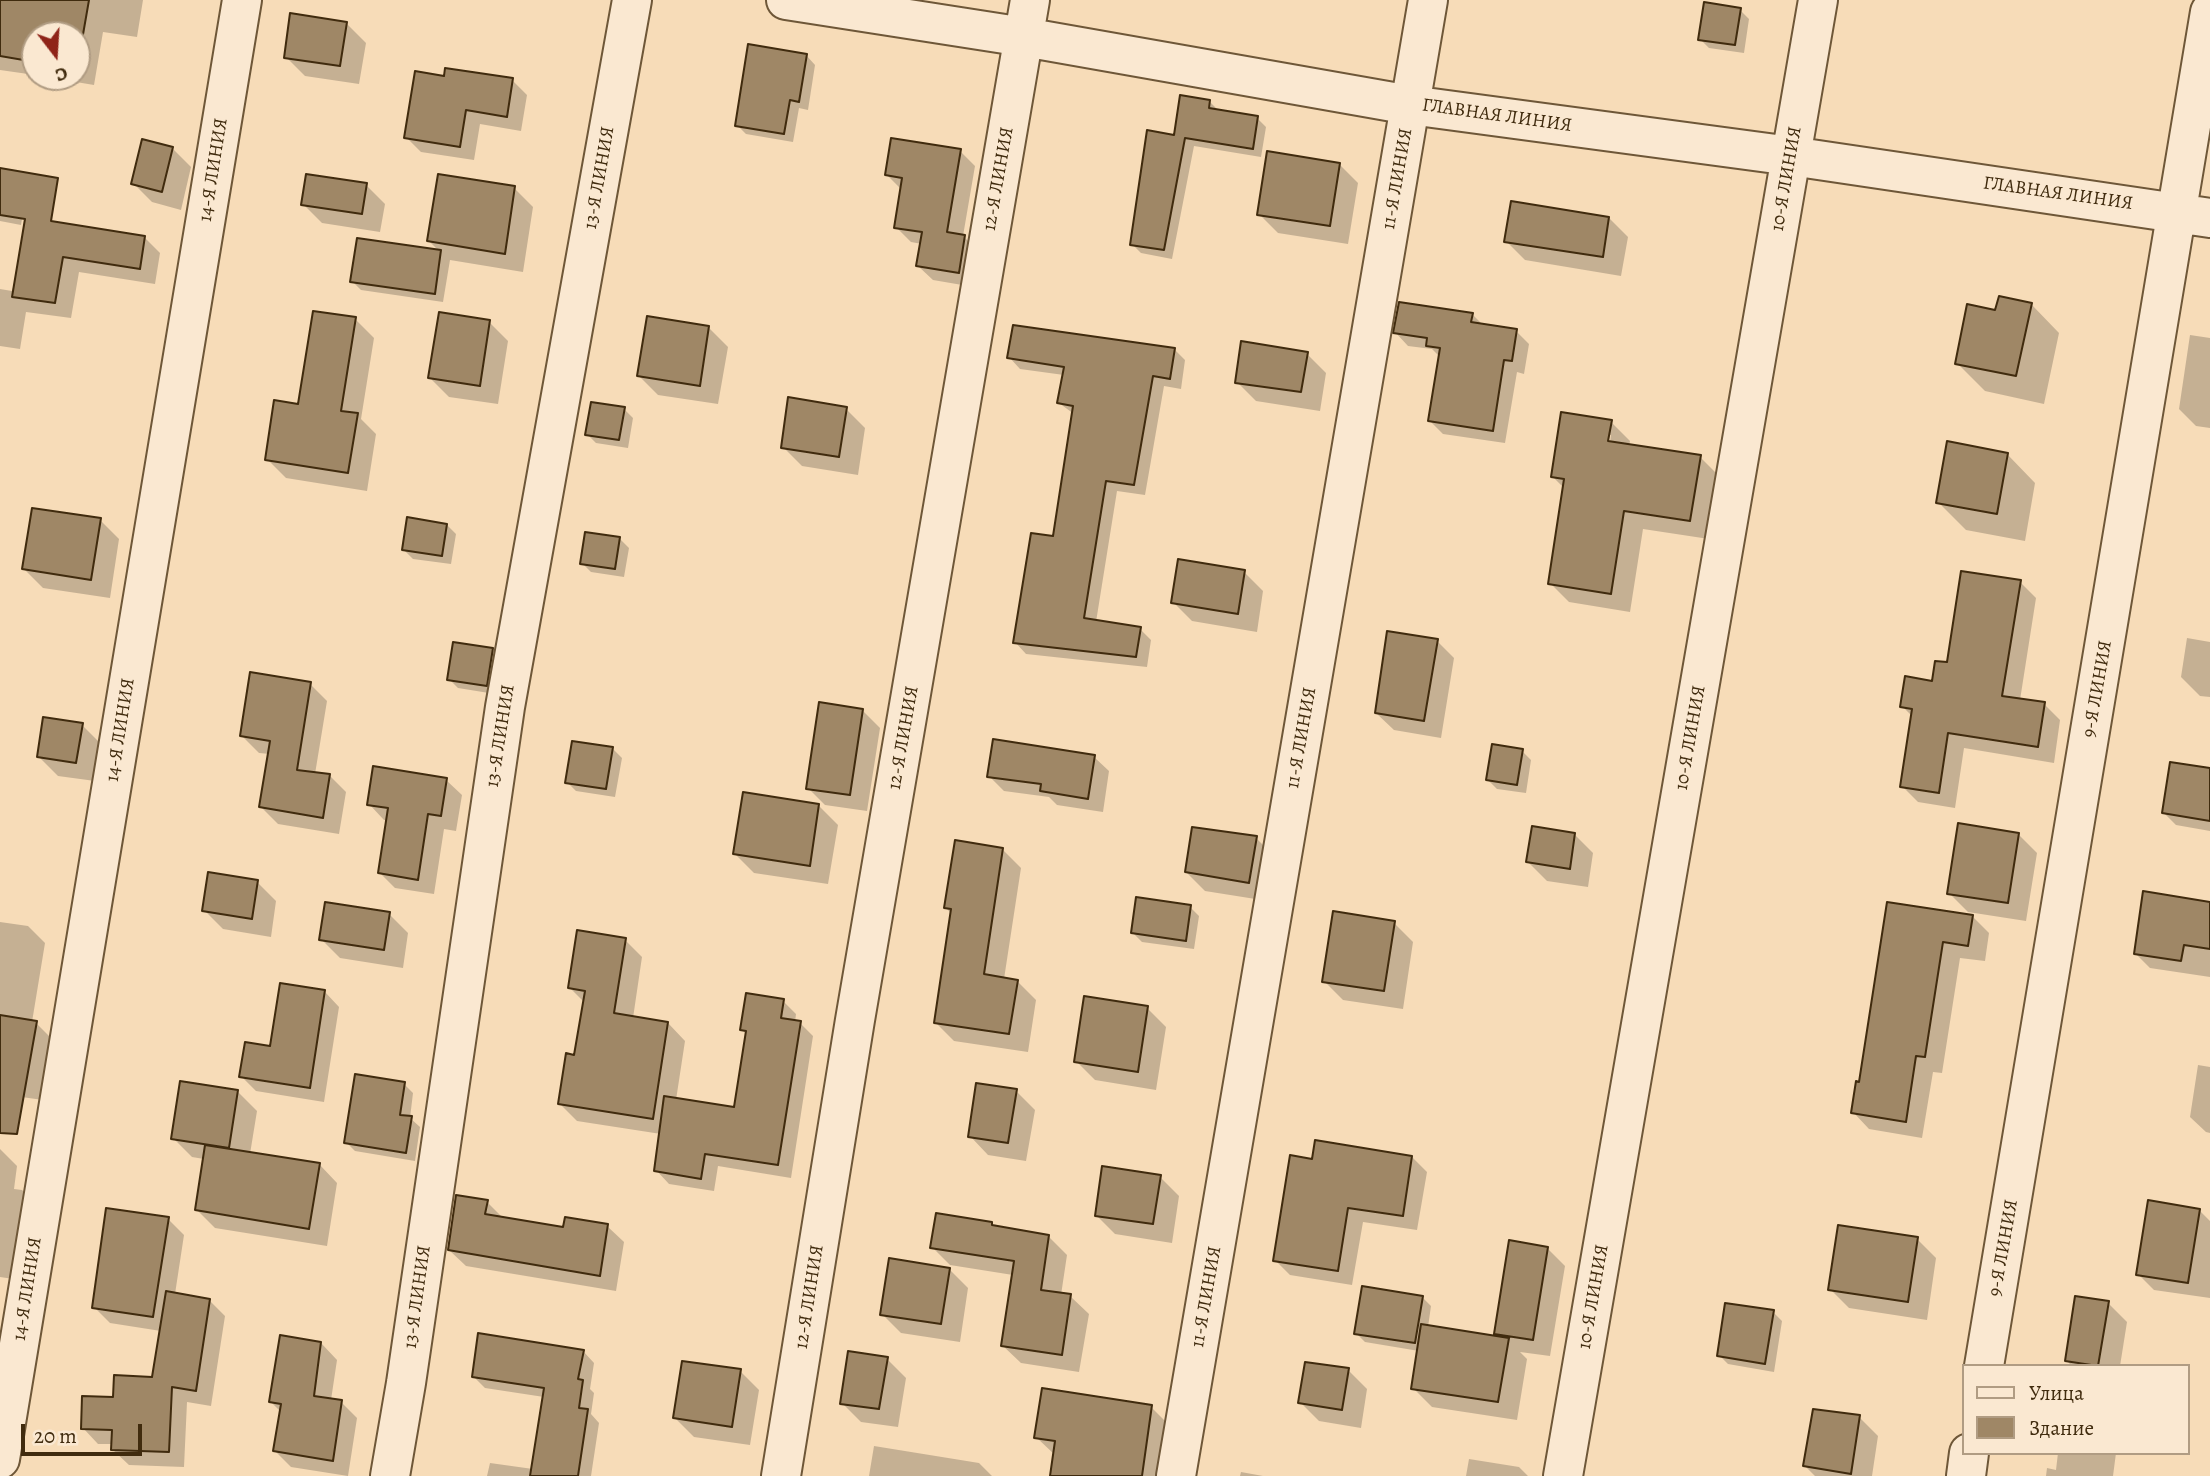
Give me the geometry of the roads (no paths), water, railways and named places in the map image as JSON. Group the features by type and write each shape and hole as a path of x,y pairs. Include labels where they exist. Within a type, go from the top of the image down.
{"street":[{"name":"14-Я ЛИНИЯ","path":"0,1460 242,0"},
{"name":"13-Я ЛИНИЯ","path":"390,1476 408,1370 505,707 632,0"},
{"name":"ГЛАВНАЯ ЛИНИЯ","path":"786,0 1024,37 1410,105 1791,156 2194,215"},
{"name":"12-Я ЛИНИЯ","path":"781,1476 855,1020 1030,0"},
{"name":"11-Я ЛИНИЯ","path":"1177,1476 1428,0"},
{"name":"10-Я ЛИНИЯ","path":"1563,1476 1818,0"},
{"name":"9-Я ЛИНИЯ","path":"1984,1364 2194,215 2210,12"},
{"path":"1966,1476 1969,1455"}]}
